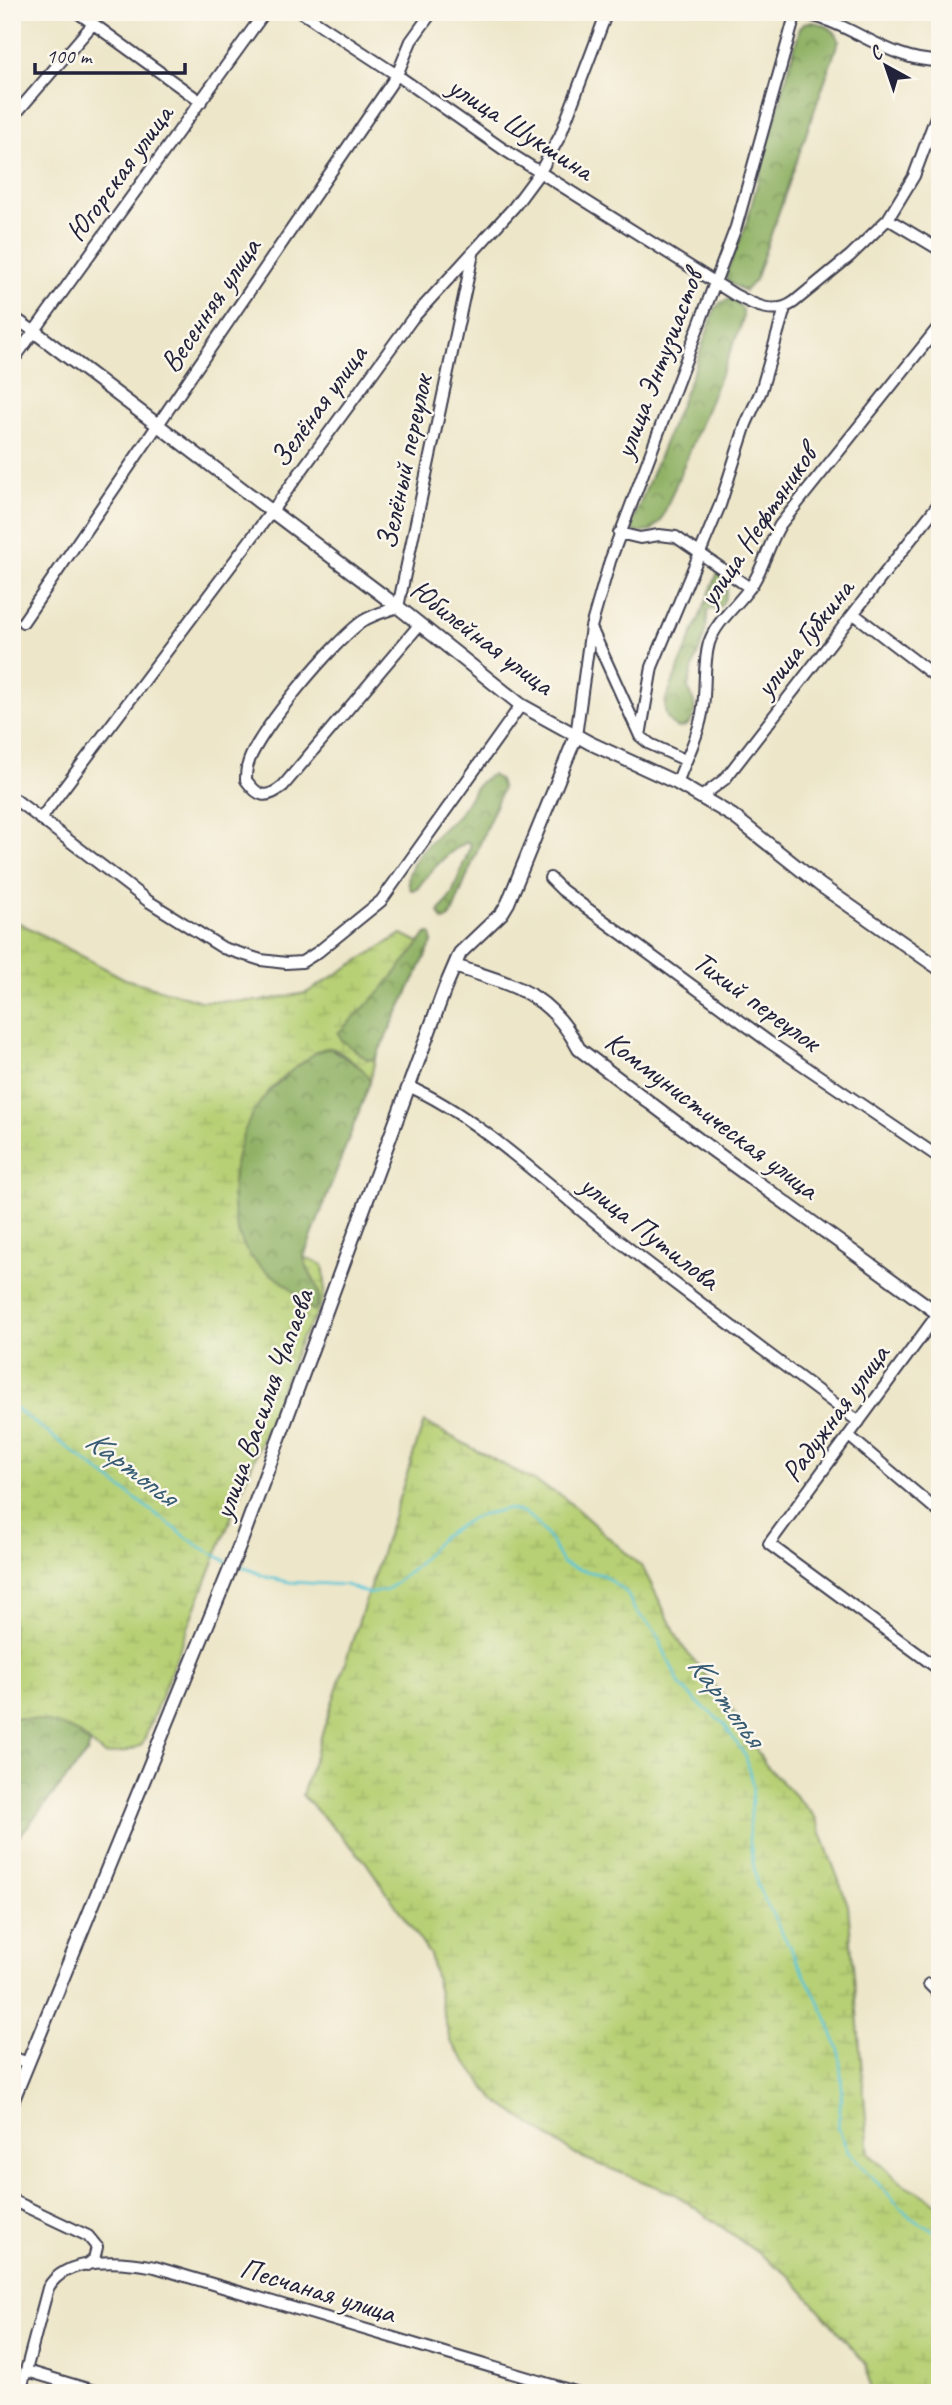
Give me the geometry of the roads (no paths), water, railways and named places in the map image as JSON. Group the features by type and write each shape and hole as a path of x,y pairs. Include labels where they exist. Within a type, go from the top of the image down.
{"street":[{"path":"77,12 201,102"},
{"name":"Югорская улица","path":"12,362 265,12"},
{"name":"улица Шукшина","path":"301,12 503,149 716,283 765,308 785,308"},
{"name":"Весенняя улица","path":"23,622 397,75 411,41 432,12"},
{"name":"Зелёная улица","path":"42,817 272,511 412,319 514,207 540,172 560,136 607,12"},
{"path":"796,13 821,16 879,46 903,55 940,61"},
{"name":"улица Энтузиастов","path":"576,736 591,627 619,533 744,204 796,13"},
{"path":"12,118 93,24"},
{"path":"640,736 652,667 719,505 746,424 761,391 785,308 850,256 888,219 914,176 940,106"},
{"path":"888,219 940,250"},
{"name":"Зелёный переулок","path":"398,607 474,251"},
{"name":"Юбилейная улица","path":"12,316 398,607 521,705 576,736 677,783 733,816 820,885 940,969"},
{"name":"улица Нефтяников","path":"677,783 703,708 705,661 717,626 750,588 780,525 940,325"},
{"name":"улица Губкина","path":"701,797 725,779 940,502"},
{"path":"619,533 640,538 668,535 676,537 750,588"},
{"path":"398,607 365,620 352,630 315,668 290,700 259,741 248,762 246,780 255,792 265,795 274,793 283,786 420,624"},
{"path":"854,614 940,680"},
{"path":"591,627 640,736 650,744 685,760"},
{"path":"12,797 42,817 148,901 223,948 261,960 286,963 302,961 318,952 381,901 521,705"},
{"name":"улица Василия Чапаева","path":"12,2102 239,1547 408,1086 460,953 502,913 508,903 576,736"},
{"name":"Тихий переулок","path":"550,878 562,890 769,1042 940,1158"},
{"name":"Коммунистическая улица","path":"455,966 533,995 552,1009 579,1049 703,1143 939,1313"},
{"name":"улица Путилова","path":"408,1086 428,1095 486,1135 609,1233 859,1422"},
{"name":"Радужная улица","path":"939,1313 769,1544 940,1670"},
{"path":"849,1436 940,1513"},
{"path":"929,1984 940,1995"},
{"path":"12,2057 28,2063"},
{"path":"12,2200 88,2236 97,2247 94,2259 86,2265"},
{"name":"Песчаная улица","path":"27,2371 52,2280 62,2273 86,2265 114,2262 155,2266 579,2393"},
{"path":"20,2393 27,2371 101,2393"}],"waterway":[{"name":"Картопья","path":"12,1406 197,1545 226,1561"},
{"name":"Картопья","path":"242,1566 266,1577 289,1582 346,1585 369,1594 387,1590 415,1567 442,1537 472,1518 505,1509 523,1512 536,1522 551,1541 562,1563 603,1575 627,1593 634,1609 655,1631 680,1685 724,1724 746,1757 753,1787 749,1837 757,1885 825,2014 839,2050 842,2088 838,2127 848,2152 911,2218 940,2234"}]}
